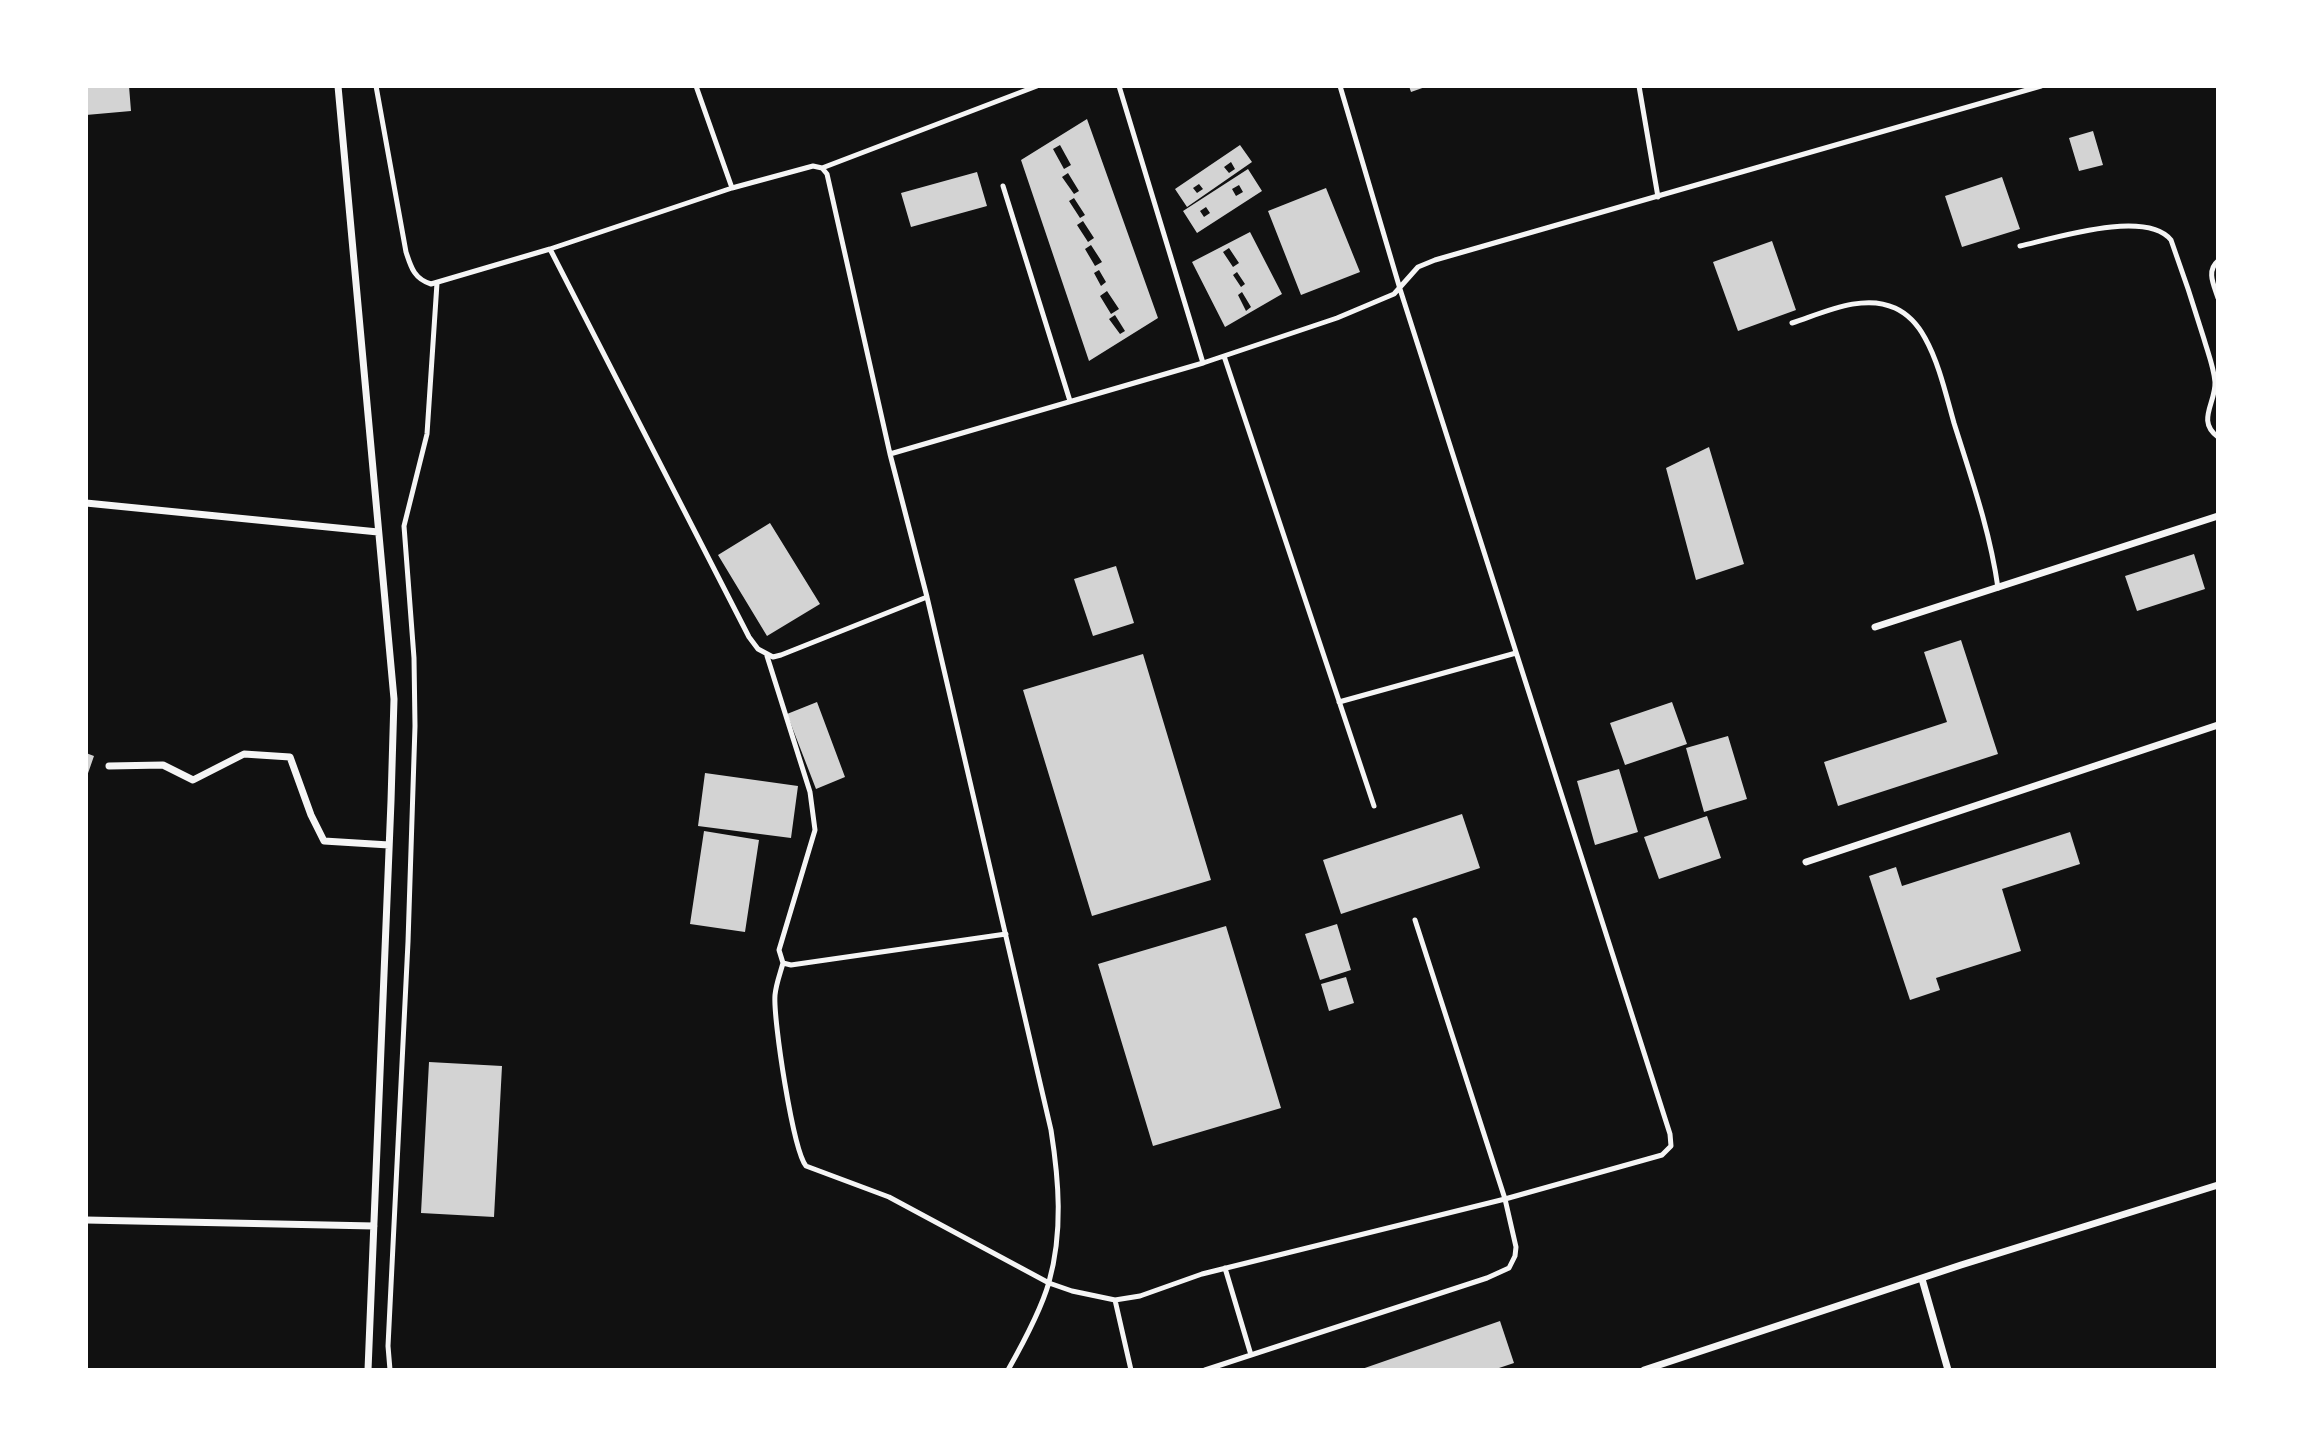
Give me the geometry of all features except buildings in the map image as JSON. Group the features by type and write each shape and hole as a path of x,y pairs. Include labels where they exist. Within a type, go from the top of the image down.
{"street":[{"path":"338,86 394,699 368,1370"},
{"path":"86,503 379,533"},
{"path":"1875,627 2218,516"},
{"path":"1806,862 2218,725"},
{"path":"108,766 163,765 193,780 244,754 290,757 311,815 324,841 389,845"},
{"path":"1644,1370 2218,1185"},
{"path":"86,1220 374,1226"},
{"path":"1922,1279 1948,1370"}],"lane":[{"path":"376,86 406,251 418,278 426,283 437,283 550,248 732,188 813,166 822,168 1037,86"},
{"path":"696,86 732,188"},
{"path":"1119,86 1203,363"},
{"path":"767,656 810,792 815,819 815,830 779,950 783,963 777,983 775,1007 793,1132 802,1161 814,1171 889,1197 1049,1283 1115,1300 1140,1296 1225,1268 1505,1199 1662,1155 1671,1146 1670,1134 1400,289 1340,86"},
{"path":"1639,86 1658,197"},
{"path":"890,454 1203,363 1337,318 1383,300 1400,289 1422,265 2040,86"},
{"path":"822,168 830,180 890,454 927,597 1051,1130 1058,1177 1059,1227 1049,1283 1007,1370"},
{"path":"1003,186 1070,401"},
{"path":"2020,246 2116,226 2148,226 2165,234 2171,240 2189,288 2213,370 2214,393 2207,421 2208,427 2218,437"},
{"path":"550,248 749,637 758,649 767,656 780,655 927,597"},
{"path":"2218,261 2211,269 2218,298"},
{"path":"390,1370 388,1346 408,942 415,726 414,659 404,526 427,434 437,283"},
{"path":"1792,323 1842,307 1865,303 1893,307 1916,324 1925,338 1942,381 1982,513 1998,587"},
{"path":"1224,356 1374,806"},
{"path":"1339,702 1516,653"},
{"path":"1205,1370 1505,1272 1513,1263 1516,1247 1505,1199 1415,920"},
{"path":"783,963 791,965 1006,934"},
{"path":"1225,1268 1251,1355"},
{"path":"1115,1300 1131,1370"}]}
